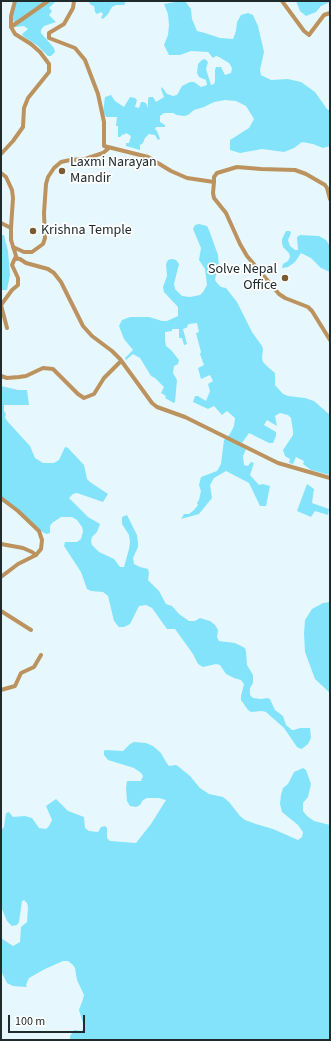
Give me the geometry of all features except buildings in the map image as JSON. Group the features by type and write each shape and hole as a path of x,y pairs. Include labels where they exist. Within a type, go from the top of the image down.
{"street":[{"path":"1,154 23,127 24,108 28,98 49,72 49,64 40,52 15,34 11,27 11,16 15,1"},
{"path":"11,27 48,1"},
{"path":"74,1 73,8 64,24 49,33 49,38 75,48 85,60 98,94 104,122 104,146 148,157 171,171 187,178 214,182"},
{"path":"282,1 304,31 309,35 324,15 330,13"},
{"path":"13,247 24,252 32,252 40,248 45,238 44,213 46,184 48,177 54,168 61,162 85,159 103,153 109,148"},
{"path":"330,199 325,185 306,174 295,170 237,167 217,173 214,177 214,198 226,213 247,256 279,294 308,307 312,311 330,340"},
{"path":"1,172 6,177 12,190 11,240 18,259 26,263 42,267 54,273 61,282 83,326 92,336 112,350 152,403 157,407 185,417 278,463 330,478"},
{"path":"1,223 11,228"},
{"path":"7,328 1,305 12,290 18,285 18,278 12,266 15,258 18,259"},
{"path":"1,376 7,378 19,378 43,368 53,369 84,398 94,394 104,378 121,361"},
{"path":"1,498 18,511 41,535 42,540 41,549 36,555 18,564 1,577"},
{"path":"1,544 23,548 36,555"},
{"path":"1,611 31,630"},
{"path":"1,690 15,686 21,673 34,667 42,655"}],"shaded area":[{"path":"14,1 56,1 49,8 52,11 49,15 56,22 44,26 41,30 41,33 54,48 55,52 51,56 48,56 38,46 23,36 22,34 28,29 24,26 15,27 12,16"},
{"path":"88,1 126,1 124,5 116,5 112,7 103,19 101,18 103,14 101,12 97,14 94,6"},
{"path":"185,1 191,9 192,19 197,31 220,38 233,39 237,22 241,15 248,13 253,15 258,26 264,52 260,70 261,75 271,80 288,79 301,82 315,92 330,111 330,146 323,148 302,142 294,148 284,152 262,149 240,153 230,150 230,140 249,128 254,119 246,106 236,101 225,100 214,102 194,110 188,115 184,116 173,113 164,113 160,116 160,122 165,125 165,127 156,127 155,129 160,139 158,140 155,135 149,134 140,145 140,150 126,146 126,143 129,143 131,136 126,133 118,137 118,126 116,126 117,117 106,117 103,112 105,97 111,95 115,101 124,107 130,97 135,98 137,100 135,107 139,108 141,102 143,102 146,103 148,108 149,97 153,97 156,102 164,97 161,89 162,87 167,94 173,96 177,95 182,86 190,82 194,82 201,87 207,85 206,80 199,77 197,73 198,64 202,60 205,59 208,62 206,69 211,85 214,84 215,81 216,67 221,67 225,75 231,73 232,68 229,63 216,56 213,58 208,52 191,51 180,55 169,55 164,45 168,35 169,25 168,14 164,4"},
{"path":"296,1 330,2 321,6 316,12 306,16 300,11"},
{"path":"199,224 207,226 218,255 219,268 215,280 221,287 226,288 237,302 252,332 262,346 263,362 275,373 275,385 283,394 314,401 330,415 330,475 311,470 303,464 304,461 296,457 293,464 289,463 290,459 285,456 283,450 293,435 291,418 288,415 280,413 275,416 277,426 267,420 264,425 276,432 273,443 269,443 249,433 242,443 231,438 246,449 243,456 244,465 248,466 251,462 254,463 250,475 259,485 263,484 270,486 266,506 260,506 249,483 226,471 214,478 210,485 212,498 199,514 181,519 184,514 189,514 198,505 197,503 201,491 199,485 201,477 217,471 221,464 224,440 230,434 234,426 235,418 227,411 222,415 214,406 208,409 193,402 195,396 198,396 206,401 210,391 208,384 213,381 210,375 201,379 198,368 204,365 200,354 201,352 196,333 199,332 197,323 189,324 187,326 188,327 183,329 187,344 184,345 182,338 179,338 179,329 172,329 172,331 165,332 166,346 179,360 178,364 174,366 173,373 177,380 174,403 165,398 166,396 161,393 164,387 151,376 140,358 133,354 126,360 125,358 133,350 124,339 119,326 122,320 130,317 149,317 167,321 178,316 178,307 164,292 163,287 167,276 166,264 168,260 176,260 179,264 174,284 175,289 182,296 190,297 200,295 203,292 207,285 205,269 199,260 201,248 193,229 195,225"},
{"path":"286,231 290,231 291,233 288,240 290,246 295,250 298,250 297,237 300,235 319,236 326,240 330,246 330,272 321,268 311,258 301,253 295,262 288,267 282,268 283,264 288,261 290,257 282,243 282,239"},
{"path":"1,235 4,235 8,251 10,275 7,290 1,290"},
{"path":"1,386 18,390 27,390 29,405 4,405 4,411 6,414 5,418 30,446 35,458 43,463 54,463 59,460 65,447 68,448 84,465 87,479 108,494 103,502 77,493 73,494 69,498 88,517 100,524 97,532 92,537 92,545 99,552 114,559 120,567 124,567 130,542 129,535 122,524 122,517 127,515 137,535 138,547 133,558 134,564 148,569 148,580 159,591 166,604 172,606 179,614 189,621 195,621 200,618 210,621 218,630 217,637 219,641 235,643 245,648 247,665 253,675 250,695 253,698 270,699 275,710 283,716 286,725 292,730 310,728 311,738 308,744 301,749 297,747 284,728 266,712 251,712 248,710 241,700 244,684 241,680 226,674 220,665 216,664 203,667 198,664 193,654 175,629 167,629 152,608 146,605 139,606 130,624 124,627 119,627 114,621 108,596 103,592 91,591 87,589 81,572 64,546 65,542 77,542 81,539 83,531 77,520 72,517 61,517 52,523 50,526 50,533 46,534 39,530 17,511 1,501"},
{"path":"307,484 314,489 312,503 329,509 328,515 315,511 311,517 297,511"},
{"path":"330,602 330,693 315,679 305,652 304,634 305,620 312,609 323,603"},
{"path":"134,742 146,743 153,746 161,753 169,766 176,765 179,767 190,776 200,788 209,794 223,797 245,820 273,829 298,840 302,837 303,832 298,825 282,812 280,804 281,795 283,788 288,784 294,772 303,768 306,770 311,784 308,797 303,803 303,811 314,821 330,825 330,1040 70,1040 70,1036 74,1030 82,1031 83,1029 83,1023 79,1010 84,995 77,980 73,965 68,961 63,961 45,969 29,978 26,985 27,987 13,986 7,983 1,971 1,938 13,946 20,942 21,927 27,922 28,907 24,900 22,901 19,922 17,925 12,926 7,921 1,907 1,830 4,827 6,813 9,812 13,817 25,816 32,818 39,828 46,829 52,820 46,806 56,799 68,811 84,817 85,828 89,831 98,832 101,827 105,826 107,828 107,838 110,841 136,843 151,824 166,800 159,798 147,798 136,807 130,806 127,801 127,781 141,781 143,776 134,768 108,760 104,755 104,751 123,751"}],"place":[{"name":"Laxmi Narayan Mandir","path":"62,171"},
{"name":"Krishna Temple","path":"33,231"},
{"name":"Solve Nepal Office","path":"285,278"}]}
